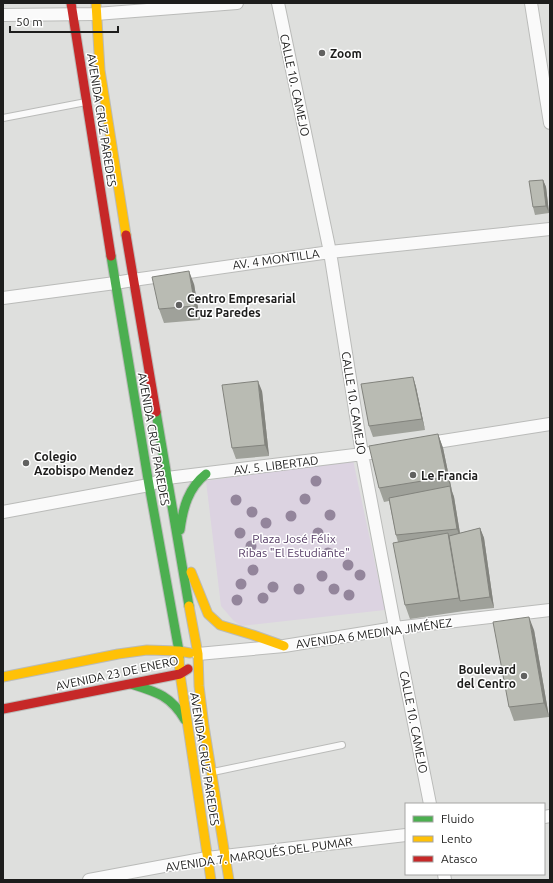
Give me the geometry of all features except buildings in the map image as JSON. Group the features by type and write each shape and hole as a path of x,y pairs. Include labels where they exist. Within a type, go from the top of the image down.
{"street":[{"path":"3,15 72,9 237,3"},
{"name":"CALLE 10. CAMEJO","path":"278,3 330,252 362,454 430,803"},
{"path":"531,3 550,123"},
{"name":"AVENIDA CRUZ PAREDES","path":"96,8 100,70 133,280 198,654 199,686 204,726 229,880"},
{"name":"AVENIDA CRUZ PAREDES","path":"72,9 115,283 179,651 180,674 211,880"},
{"name":"AV. 4 MONTILLA","path":"3,298 330,252 550,229"},
{"path":"409,447 550,424"},
{"name":"AV. 5. LIBERTAD","path":"3,512 149,485 168,478 386,451"},
{"path":"206,474 194,486 185,504 181,522 179,550 191,573 205,608 208,614 220,625 284,646"},
{"path":"166,632 171,606"},
{"name":"AVENIDA 6 MEDINA JIMÉNEZ","path":"198,654 284,646 395,628 550,610"},
{"path":"140,652 157,644"},
{"name":"AVENIDA 23 DE ENERO","path":"3,677 118,654 147,650 179,651 198,654 188,669 180,674 3,709"},
{"path":"129,684 156,692 169,700 181,713 188,726"},
{"name":"AVENIDA 7. MARQUÉS DEL PUMAR","path":"89,880 207,858 405,835"}],"lane":[{"path":"3,118 87,102"},
{"path":"211,772 342,745"}],"green space":[{"name":"Plaza José Félix Ribas \"El Estudiante\"","path":"353,460 385,610 241,626 233,620 221,606 206,481"}],"traffic: fast":[{"path":"111,256 179,657"},
{"path":"156,412 189,606"},
{"path":"180,530 187,499 195,486 206,474"},
{"path":"131,684 156,693 169,700 185,720"}],"traffic: slow":[{"path":"96,3 100,70 126,235"},
{"path":"191,572 208,614 220,625 284,646"},
{"path":"189,606 198,654 199,686 204,726 229,880"},
{"path":"3,677 118,654 147,650 179,651 190,653"},
{"path":"179,657 180,674 211,880"}],"traffic: jam":[{"path":"71,3 111,256"},
{"path":"126,235 156,412"},
{"path":"3,709 180,674 188,669"}],"place":[{"name":"Zoom","path":"322,53"},
{"name":"Centro Empresarial Cruz Paredes","path":"179,305"},
{"name":"Colegio Azobispo Mendez","path":"26,463"},
{"name":"Le Francia","path":"413,475"},
{"name":"Boulevard del Centro","path":"524,676"}]}
